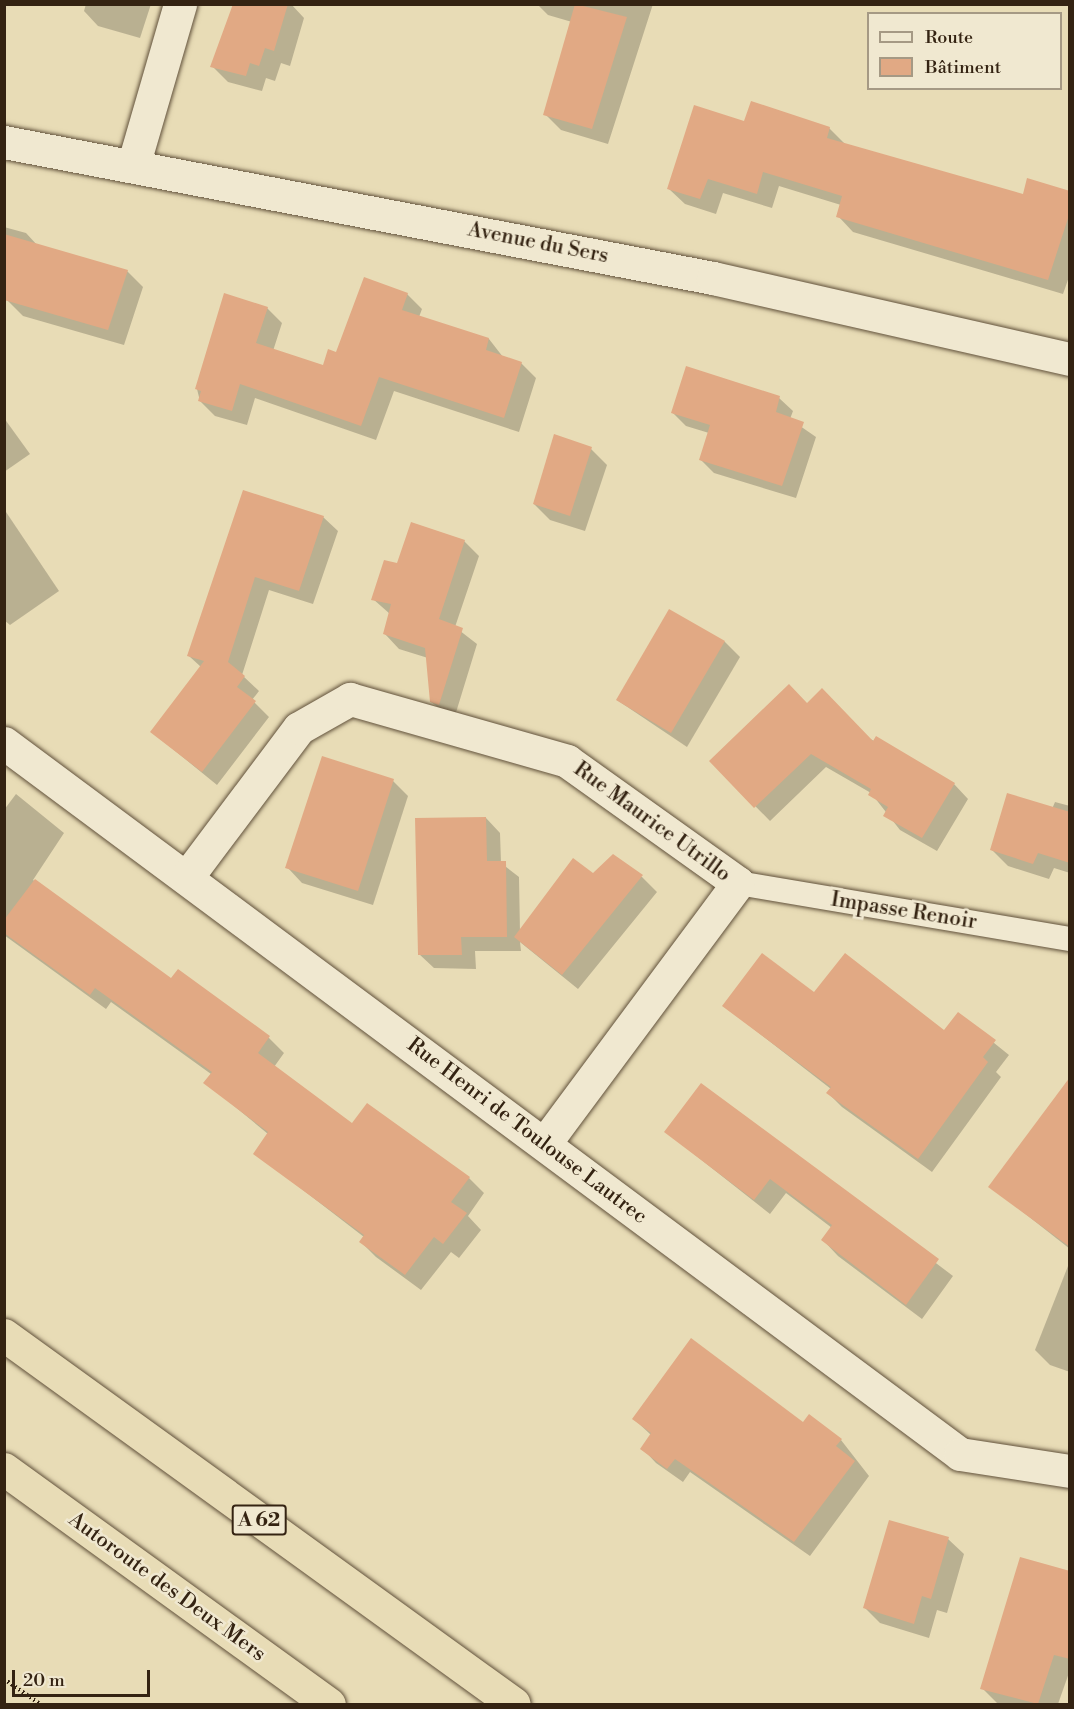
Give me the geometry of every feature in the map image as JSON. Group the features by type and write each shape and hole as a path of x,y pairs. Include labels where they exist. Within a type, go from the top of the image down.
{"highway":[{"name":"A 62","path":"4,1335 514,1704"},
{"name":"Autoroute des Deux Mers","path":"4,1469 329,1704"}],"street":[{"path":"133,166 180,4"},
{"name":"Avenue du Sers","path":"4,142 713,278 1070,359"},
{"name":"Rue Maurice Utrillo","path":"186,877 299,728 350,699 567,761 738,883 544,1144"},
{"name":"Rue Henri de Toulouse Lautrec","path":"4,743 960,1454 1070,1471"}],"lane":[{"name":"Impasse Renoir","path":"738,883 1070,939"}],"path":[{"path":"4,1679 40,1704"}],"building":[{"path":"233,4 288,4 274,51 265,48 259,66 250,63 246,76 210,67"},
{"path":"575,4 627,17 592,129 543,115"},
{"path":"751,101 830,127 827,138 1023,194 1027,178 1070,191 1070,212 1048,280 836,217 842,196 763,172 757,194 708,179 700,199 667,189 694,105 744,121"},
{"path":"4,234 128,270 108,330 4,300"},
{"path":"364,277 408,293 402,310 489,338 486,350 522,362 504,418 379,377 361,426 240,384 232,411 198,401 201,391 195,389 224,293 268,307 256,343 323,365 328,349 336,352"},
{"path":"686,366 780,396 776,412 804,422 782,486 699,460 710,425 671,413"},
{"path":"554,434 592,447 570,516 533,504"},
{"path":"243,490 324,516 299,591 255,577 228,662 245,676 237,687 256,701 202,772 150,732 204,661 187,656"},
{"path":"411,522 465,540 439,619 463,628 439,705 430,702 425,648 383,634 391,604 371,600 384,560 397,563"},
{"path":"669,609 725,641 671,733 616,700"},
{"path":"789,684 807,703 822,688 873,741 876,736 955,783 922,838 883,816 888,807 868,795 871,789 811,754 754,808 709,761"},
{"path":"322,756 394,779 358,891 285,868"},
{"path":"1007,793 1070,812 1070,863 1038,853 1033,864 990,850"},
{"path":"486,817 487,861 506,861 507,937 461,937 462,955 418,955 415,818"},
{"path":"613,854 643,875 562,975 514,937 573,858 593,873"},
{"path":"35,879 171,978 178,969 270,1036 258,1053 352,1123 367,1103 470,1177 451,1202 467,1213 443,1244 434,1237 405,1275 359,1242 364,1235 253,1154 268,1132 203,1083 212,1072 95,988 90,995 4,933 4,920"},
{"path":"762,953 814,992 845,953 944,1030 958,1012 996,1040 983,1057 988,1062 918,1159 826,1093 831,1087 722,1006"},
{"path":"1070,1077 1070,1247 988,1187"},
{"path":"701,1083 939,1259 906,1305 821,1240 832,1225 770,1179 754,1200 664,1132"},
{"path":"691,1338 803,1422 809,1414 842,1439 836,1446 855,1461 794,1542 675,1459 667,1469 640,1449 651,1433 632,1419"},
{"path":"889,1520 949,1537 931,1599 922,1596 914,1624 863,1608"},
{"path":"1020,1557 1070,1571 1070,1659 1054,1655 1038,1704 980,1689"}]}
